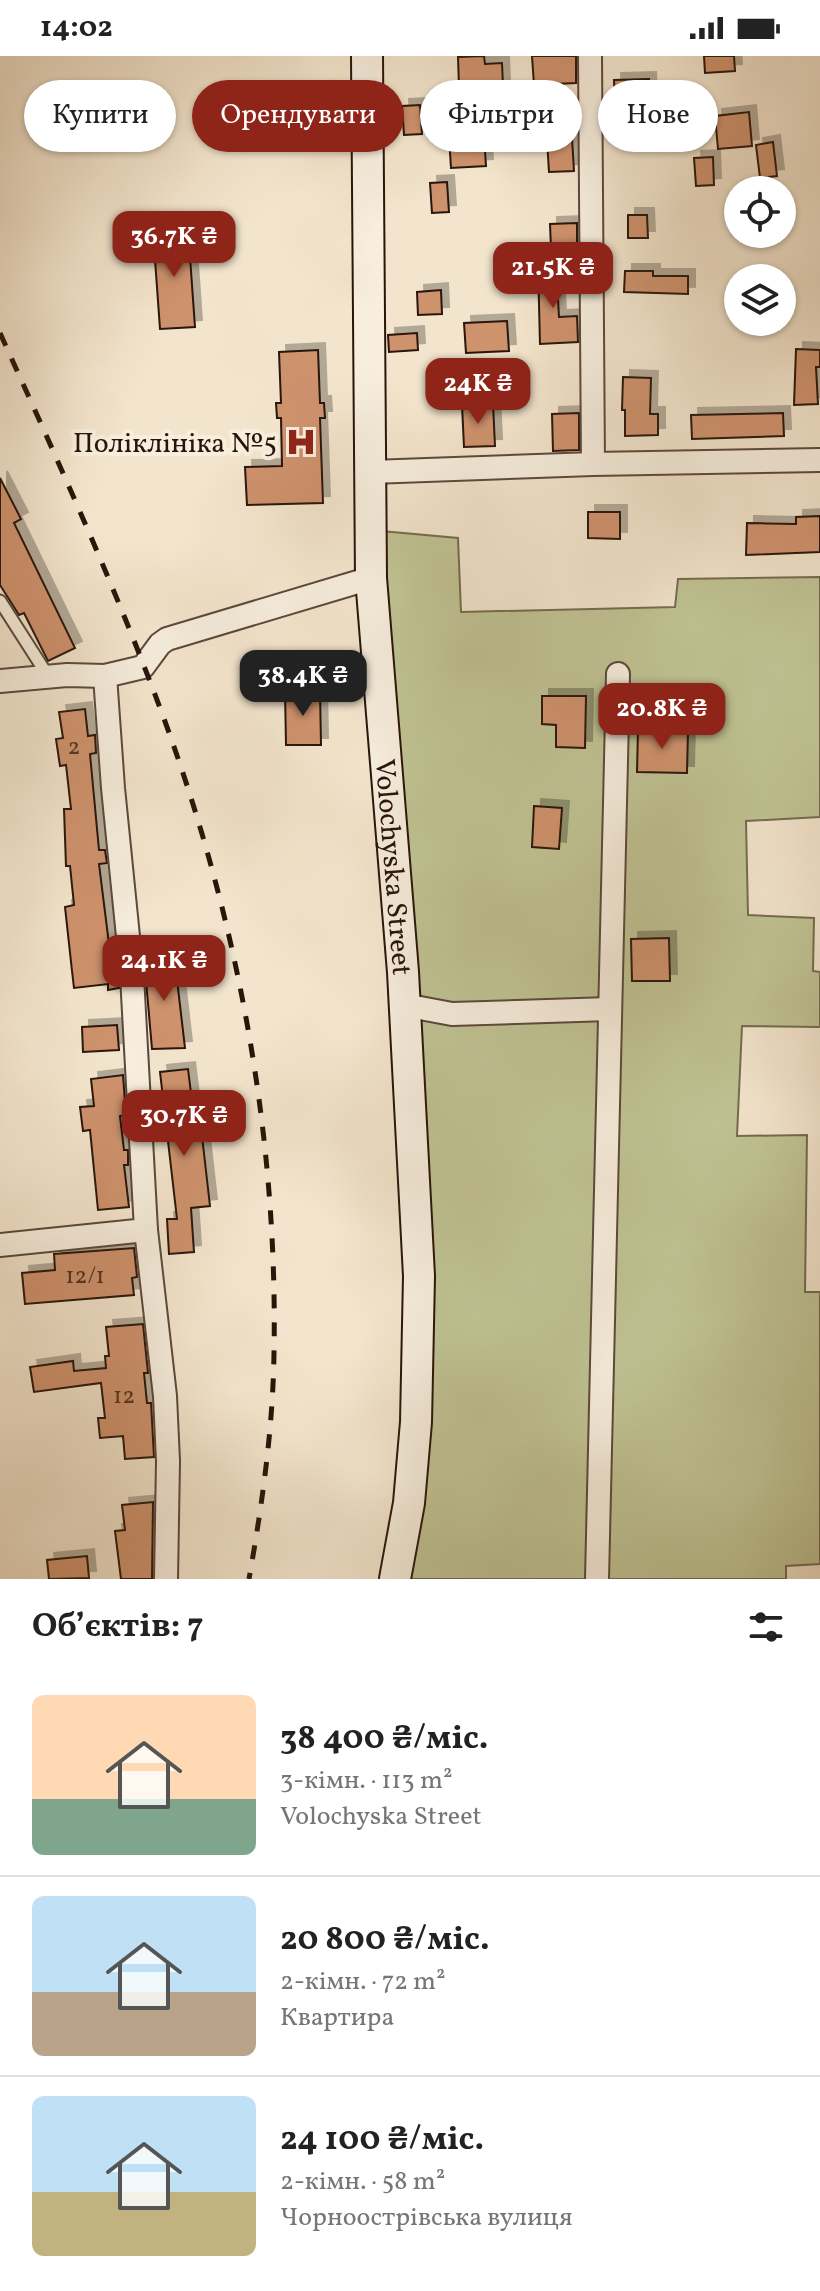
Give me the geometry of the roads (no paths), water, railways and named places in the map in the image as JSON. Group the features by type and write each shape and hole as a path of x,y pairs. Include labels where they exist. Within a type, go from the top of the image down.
{"main road":[{"name":"Volochyska Street","path":"367,56 371,578 404,1005 419,1276 416,1422 409,1503 395,1579"}],"street":[{"path":"590,56 593,464"},
{"path":"371,472 820,460"},
{"path":"0,681 105,676 143,667 167,639 371,578"},
{"path":"597,1579 618,674"},
{"path":"105,676 132,976 146,1230 165,1396 168,1461 166,1579"},
{"path":"404,1005 452,1014 610,1009"},
{"path":"0,1245 146,1230"}],"lane":[{"path":"0,601 49,677"}],"railway":[{"path":"0,333 105,571 163,716 213,871 248,1030 269,1191 274,1353 266,1467 249,1579"}],"place":[{"name":"Поліклініка №5","path":"301,442"}]}
